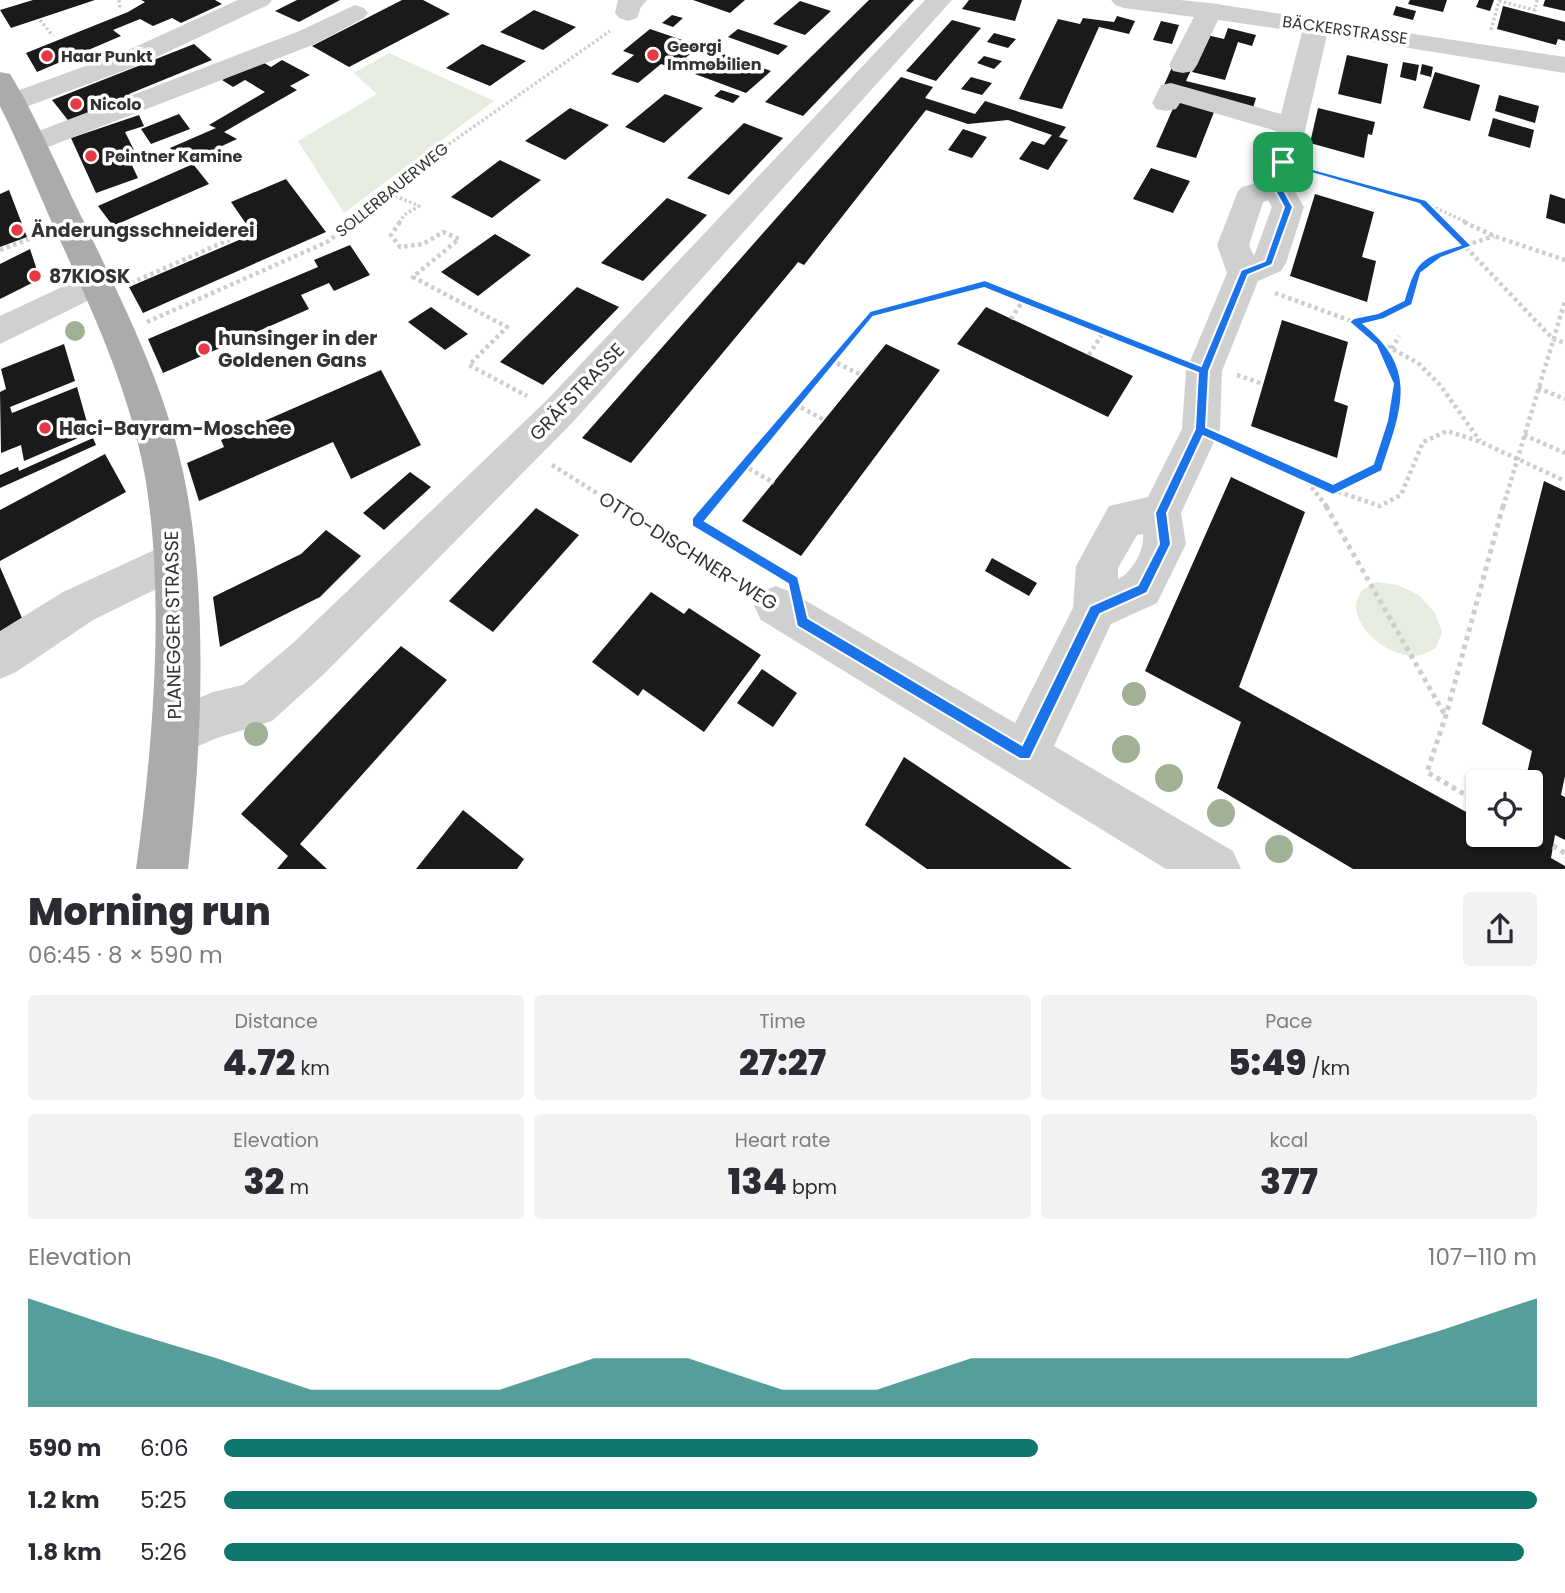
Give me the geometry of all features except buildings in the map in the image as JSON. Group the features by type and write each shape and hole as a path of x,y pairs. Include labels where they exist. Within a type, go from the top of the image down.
{"main road":[{"name":"PLANEGGER STRASSE","path":"7,102 33,143 108,286 119,335 154,431 170,509 176,634 174,732 169,817 162,869"}],"street":[{"path":"7,102 133,58 259,0"},
{"name":"GRÄFSTRASSE","path":"174,732 213,715 255,705 309,659 559,412 939,0"},
{"name":"BÄCKERSTRASSE","path":"1124,0 1210,24 1316,26 1565,65"},
{"path":"33,143 306,38 355,13"},
{"path":"1183,65 1210,24"},
{"path":"1025,754 1095,610 1142,589 1165,544 1161,513 1201,429 1204,371 1243,277 1269,263 1288,207 1280,175 1316,26"},
{"path":"1166,103 1171,91 1292,126"},
{"path":"0,331 108,286"},
{"path":"0,657 78,606 174,560"},
{"path":"789,614 1214,869"}],"path":[{"path":"119,0 121,9"},
{"path":"1490,33 1499,1 1535,10 1537,0"},
{"name":"SOLLERBAUERWEG","path":"119,335 327,242 349,227 385,192 613,29 631,6"},
{"path":"40,20 53,36"},
{"path":"1280,175 1423,202 1494,236 1565,260"},
{"path":"385,192 418,206 404,215 391,235 400,247 423,244 443,232 459,239 413,277 508,327 469,365 559,412"},
{"path":"1423,202 1553,339 1565,343"},
{"path":"108,286 242,234"},
{"path":"1354,322 1380,317 1409,302 1417,272 1438,256 1494,236"},
{"path":"0,250 32,238"},
{"path":"1243,277 1354,322 1380,343 1418,363 1440,385 1481,442"},
{"path":"789,614 793,581 696,522 870,314 985,284 1204,371"},
{"path":"1010,319 1024,299"},
{"path":"1466,795 1427,772 1446,715 1516,459 1565,301"},
{"path":"1089,355 1104,331"},
{"path":"1392,349 1399,336"},
{"path":"1333,490 1377,467 1393,421 1399,384 1380,343"},
{"path":"831,360 861,375"},
{"path":"1538,388 1565,399"},
{"path":"795,404 824,420"},
{"path":"1201,429 1333,490 1380,506 1401,495 1423,442 1447,430 1481,442 1565,481"},
{"path":"1524,435 1565,453"},
{"name":"OTTO-DISCHNER-WEG","path":"524,448 789,614"},
{"path":"744,466 774,483"},
{"path":"1303,475 1329,510 1446,715"},
{"path":"1553,846 1565,853"}],"shaded area":[{"path":"389,53 494,101 344,213 298,141 377,94 354,73"},
{"path":"1377,582 1398,585 1419,595 1435,613 1442,632 1436,648 1421,655 1400,654 1370,635 1358,615 1356,603 1362,590"}],"place":[{"name":"Georgi Immobilien","path":"653,55"},
{"name":"Haar Punkt","path":"47,56"},
{"name":"Nicolo","path":"76,104"},
{"name":"Pointner Kamine","path":"91,156"},
{"name":"Änderungsschneiderei","path":"17,230"},
{"name":"87KIOSK","path":"35,276"},
{"name":"hunsinger in der Goldenen Gans","path":"204,349"},
{"name":"Haci-Bayram-Moschee","path":"45,428"}],"route":[{"path":"1283,162 1278,187 1288,207 1269,263 1244,273 1204,371 1201,429 1161,513 1165,544 1142,589 1095,610 1025,754 802,621 793,581 696,522 870,314 985,284 1204,371 1201,429 1333,490 1377,467 1393,421 1399,384 1380,343 1354,322 1380,317 1409,302 1417,272 1438,256 1467,246 1423,202 1283,162"}]}
